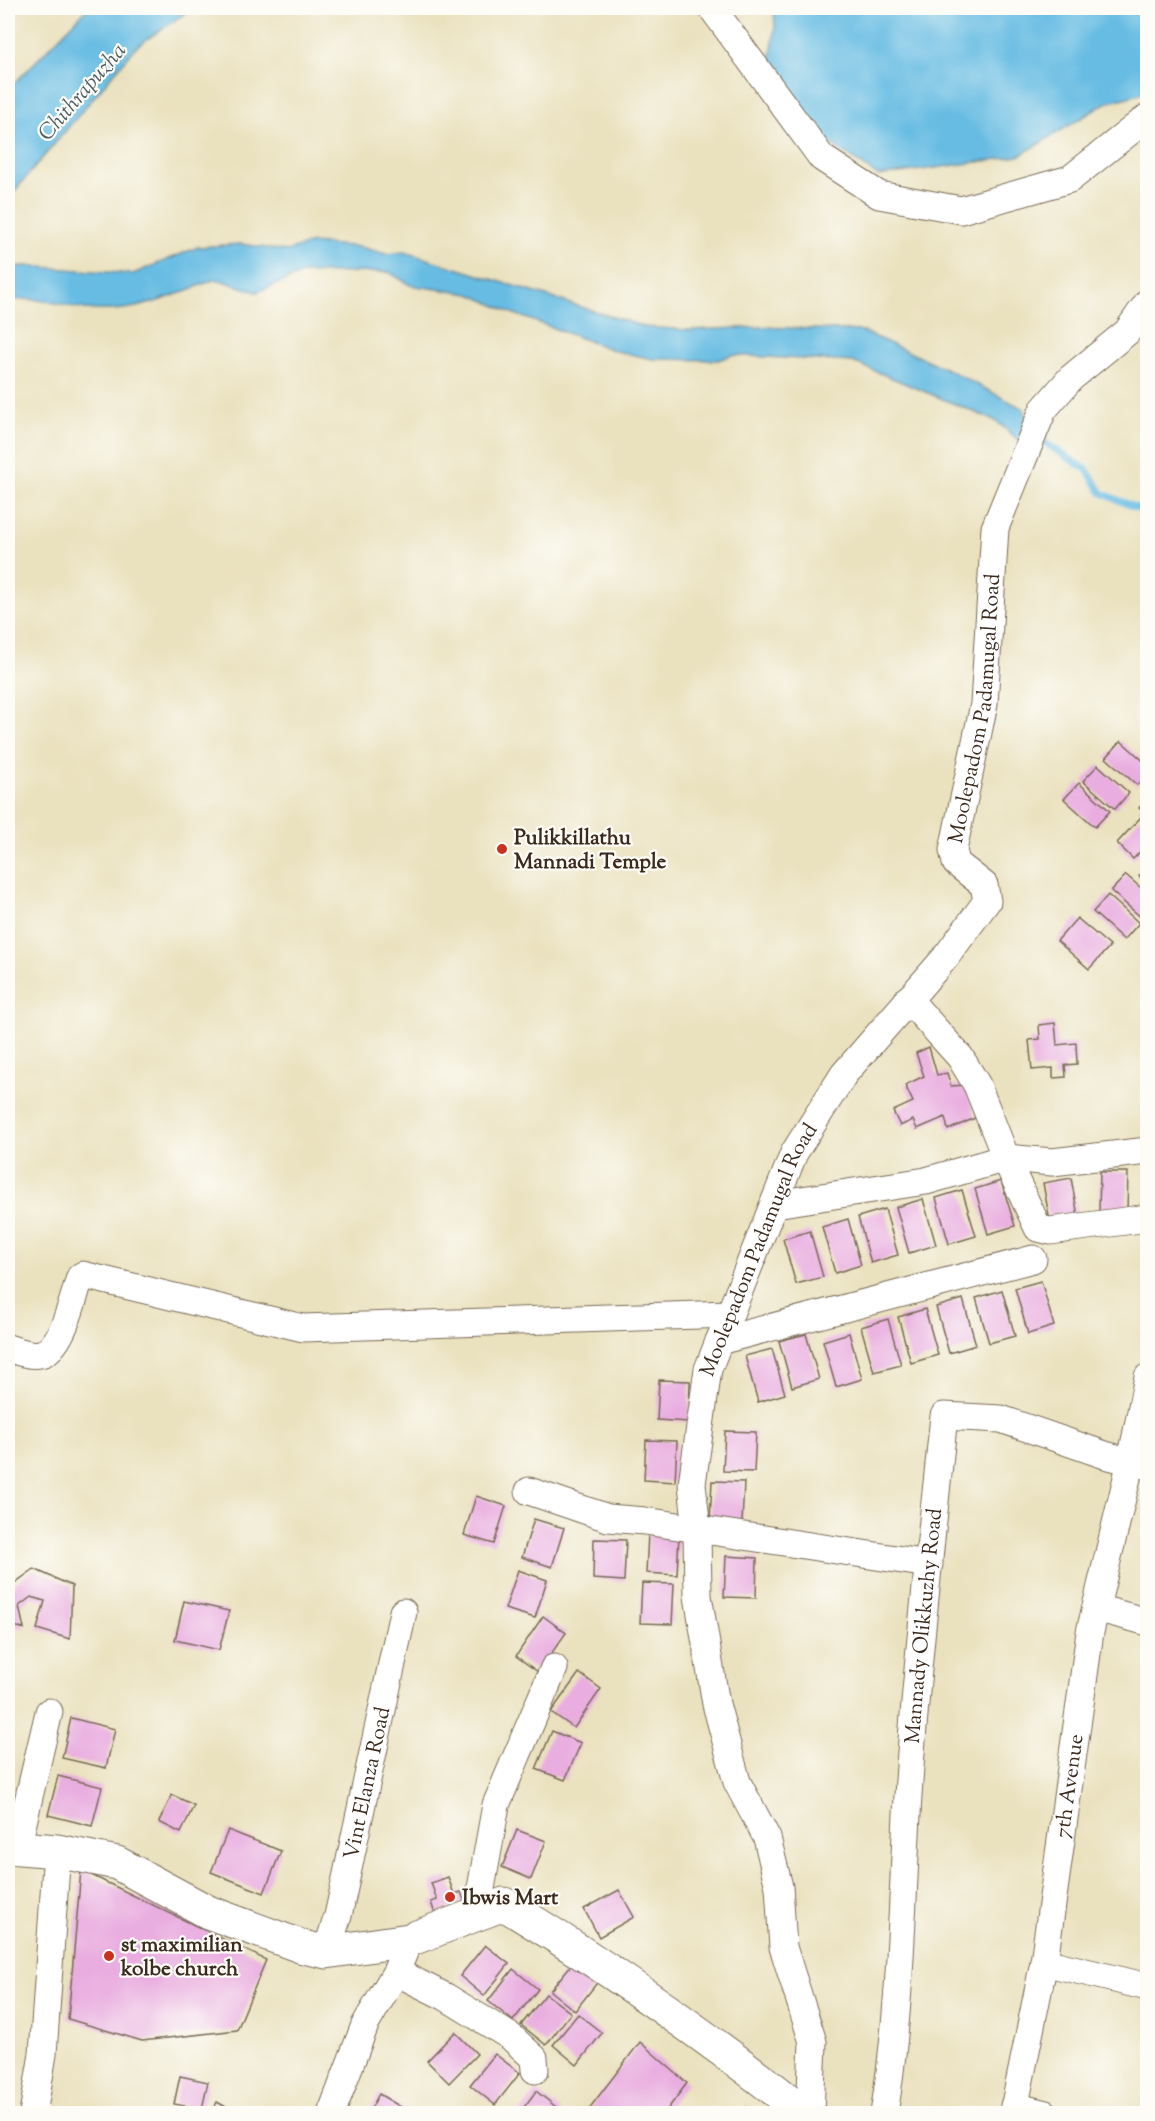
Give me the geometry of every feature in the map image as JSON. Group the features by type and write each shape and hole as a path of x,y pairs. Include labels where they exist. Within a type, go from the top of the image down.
{"main road":[{"path":"12,1847 57,1851 117,1863 208,1912 303,1947 326,1952 409,1940 504,1904 578,1949 706,2036 808,2114"}],"street":[{"path":"712,8 822,158 879,195 961,210 1016,195 1070,179 1148,117"},
{"name":"Moolepadom Padamugal Road","path":"808,2114 813,2042 783,1947 779,1887 767,1838 737,1782 716,1704 698,1596 697,1530 692,1484 708,1369 794,1153 844,1074 945,958 987,901 984,885 956,863 953,850 984,704 995,528 1043,410 1071,378 1127,332 1148,302"},
{"path":"908,999 960,1057 977,1086 1038,1228 1050,1231 1148,1218"},
{"path":"775,1204 926,1181 1006,1158 1052,1162 1148,1151"},
{"path":"719,1341 1033,1259"},
{"path":"8,1348 34,1354 42,1354 47,1350 62,1333 80,1277 83,1275 303,1328 729,1314"},
{"path":"1139,1463 1148,1377"},
{"name":"Mannady Olikkuzhy Road","path":"884,2114 897,2000 908,1794 944,1416 1001,1419 1105,1455 1139,1463"},
{"name":"7th Avenue","path":"1014,2110 1044,1962 1090,1632 1139,1463"},
{"path":"529,1491 608,1518 645,1521 929,1564"},
{"path":"1096,1608 1148,1622"},
{"name":"Vint Elanza Road","path":"326,1952 338,1916 403,1612"},
{"path":"476,1916 496,1805 554,1668"},
{"path":"12,1847 49,1712"},
{"path":"33,2114 43,2054 57,1851"},
{"path":"331,2114 365,2025 396,1972 409,1940"},
{"path":"1044,1962 1148,1987"},
{"path":"396,1972 446,1997 511,2037 534,2058 536,2070"},
{"path":"1014,2110 1046,2114"}],"water":[{"name":"Chithrapuzha","path":"88,8 193,8 137,46 8,199 8,90"},
{"path":"774,8 1147,8 1147,92 1106,103 1019,156 878,176 817,134 769,69 775,28"},
{"path":"312,243 360,247 386,254 405,252 645,327 689,330 766,327 862,331 949,370 1024,409 1029,423 1021,442 996,421 853,362 732,355 718,360 653,359 616,351 512,313 470,294 410,285 389,272 305,273 257,292 216,279 153,303 120,310 86,309 28,299 8,301 8,267 26,266 133,274 198,247 241,244 287,251"}],"building":[{"path":"1121,741 1148,765 1148,774 1137,785 1106,758"},
{"path":"1098,765 1129,793 1115,809 1083,781"},
{"path":"1079,783 1110,811 1095,827 1064,799"},
{"path":"1148,798 1148,816 1139,808"},
{"path":"1141,817 1148,823 1148,844 1133,859 1117,843"},
{"path":"1148,867 1148,884 1139,876"},
{"path":"1126,875 1148,894 1148,914 1143,919 1111,891"},
{"path":"1108,895 1139,923 1124,940 1093,912"},
{"path":"1077,918 1110,946 1089,969 1057,941"},
{"path":"1055,1023 1057,1045 1076,1043 1077,1064 1065,1065 1066,1077 1053,1078 1053,1068 1032,1070 1029,1040 1040,1039 1039,1025"},
{"path":"929,1047 937,1075 947,1073 951,1086 966,1085 975,1118 948,1130 945,1117 917,1129 913,1120 900,1126 893,1111 913,1102 905,1085 924,1076 916,1053"},
{"path":"1100,1172 1128,1172 1127,1212 1099,1211"},
{"path":"1071,1178 1078,1216 1050,1222 1043,1183"},
{"path":"1001,1181 1015,1226 988,1234 975,1189"},
{"path":"962,1190 976,1236 949,1244 936,1198"},
{"path":"923,1199 936,1245 909,1253 896,1207"},
{"path":"885,1209 898,1255 871,1263 858,1217"},
{"path":"848,1219 861,1265 835,1273 822,1227"},
{"path":"810,1231 823,1277 796,1284 783,1239"},
{"path":"1041,1281 1054,1326 1028,1334 1015,1288"},
{"path":"1002,1290 1015,1336 989,1343 976,1298"},
{"path":"963,1299 976,1345 949,1353 936,1307"},
{"path":"925,1309 938,1355 911,1363 898,1317"},
{"path":"888,1319 901,1365 874,1372 861,1327"},
{"path":"849,1333 862,1379 836,1387 823,1341"},
{"path":"806,1334 819,1379 792,1387 779,1341"},
{"path":"772,1349 785,1394 758,1402 745,1356"},
{"path":"659,1380 690,1381 689,1422 657,1420"},
{"path":"725,1431 756,1432 754,1472 723,1471"},
{"path":"646,1440 677,1441 675,1482 644,1480"},
{"path":"712,1481 744,1482 742,1523 710,1521"},
{"path":"476,1496 506,1506 494,1544 464,1535"},
{"path":"534,1519 564,1528 552,1567 522,1557"},
{"path":"648,1533 679,1535 677,1575 646,1573"},
{"path":"594,1539 626,1540 624,1581 593,1579"},
{"path":"726,1556 757,1558 756,1598 724,1597"},
{"path":"34,1569 72,1586 70,1639 37,1629 45,1601 31,1597 19,1606 24,1629 8,1624 8,1588"},
{"path":"518,1570 547,1580 535,1618 505,1609"},
{"path":"642,1583 674,1584 672,1624 640,1623"},
{"path":"184,1601 229,1611 219,1650 175,1640"},
{"path":"543,1616 566,1633 538,1672 516,1656"},
{"path":"579,1673 601,1689 574,1728 551,1712"},
{"path":"71,1718 115,1729 106,1768 62,1758"},
{"path":"552,1731 581,1743 565,1780 536,1769"},
{"path":"58,1776 102,1787 92,1826 48,1815"},
{"path":"172,1795 194,1805 181,1833 159,1822"},
{"path":"228,1830 281,1851 264,1893 211,1872"},
{"path":"517,1830 546,1841 531,1879 502,1867"},
{"path":"81,1870 266,1960 237,2030 142,2041 68,2019"},
{"name":"Ibwis Mart","path":"448,1877 454,1894 461,1892 465,1903 435,1914 431,1902 437,1900 431,1883"},
{"path":"619,1890 634,1917 599,1937 584,1909"},
{"path":"485,1945 509,1964 484,1996 460,1976"},
{"path":"575,1960 600,1979 575,2011 550,1991"},
{"path":"513,1969 538,1989 513,2021 488,2001"},
{"path":"546,1994 571,2013 546,2045 521,2025"},
{"path":"578,2014 602,2033 577,2065 553,2045"},
{"path":"455,2032 477,2054 449,2083 427,2061"},
{"path":"640,2042 687,2083 664,2114 585,2114"},
{"path":"495,2054 520,2073 495,2105 470,2085"},
{"path":"180,2076 208,2082 202,2109 174,2104"},
{"path":"536,2091 561,2111 559,2114 519,2114"},
{"path":"379,2094 406,2110 404,2114 368,2114"},
{"path":"217,2102 239,2114 211,2114"},
{"path":"746,2107 753,2114 739,2114"}],"waterway":[{"path":"1039,439 1087,470 1102,493 1148,513"}],"place":[{"name":"Pulikkillathu Mannadi Temple","path":"502,849"},
{"name":"Ibwis Mart","path":"450,1897"},
{"name":"st maximilian kolbe church","path":"109,1956"}]}
